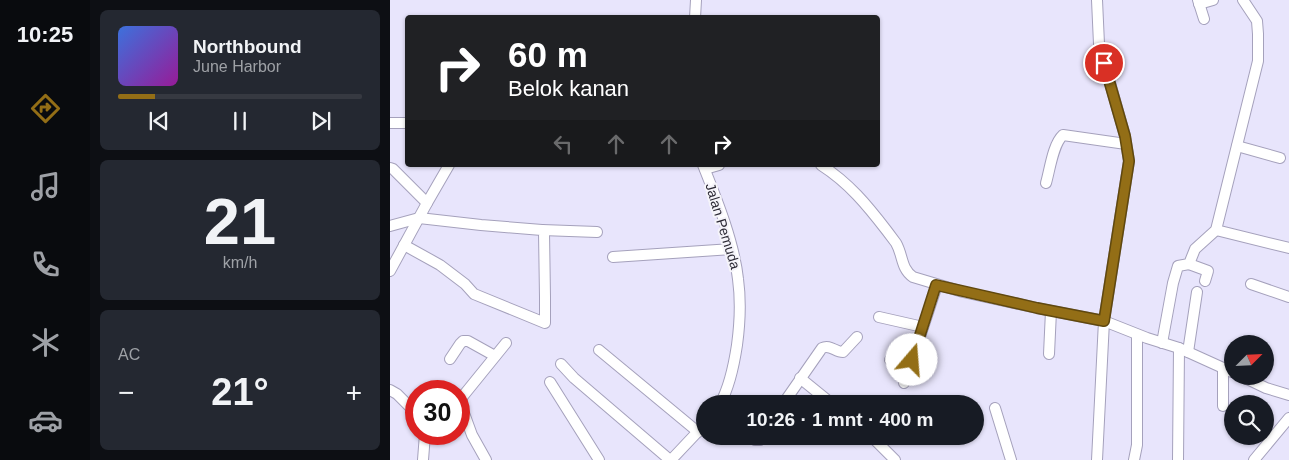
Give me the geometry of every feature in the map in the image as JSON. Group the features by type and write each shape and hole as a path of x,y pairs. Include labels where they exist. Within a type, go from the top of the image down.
{"street":[{"path":"695,15 696,0"},
{"path":"1096,0 1099,44 1116,100 1129,161 1104,321 1097,460"},
{"path":"1204,19 1199,2 1213,0"},
{"path":"1189,264 1196,249 1216,230 1258,61 1256,21 1243,0"},
{"path":"390,123 405,123"},
{"path":"1046,183 1056,145 1063,135 1126,144"},
{"path":"1237,146 1280,158"},
{"path":"390,271 448,167"},
{"name":"Jalan Pemuda","path":"704,167 723,217 738,278 740,310 738,336 734,365 724,395"},
{"path":"824,167 854,190 874,213 896,244 903,265 913,277 963,292 1104,321 1146,338 1184,350 1224,368"},
{"path":"390,168 427,203"},
{"path":"390,226 419,218 542,230 598,232"},
{"path":"404,245 440,264 465,284 474,294 545,323 544,232 542,230"},
{"path":"1216,230 1289,248"},
{"path":"613,257 732,249"},
{"path":"1162,343 1173,283 1178,268 1181,264 1189,264 1208,272 1205,280"},
{"path":"1252,284 1289,296"},
{"path":"904,383 936,285"},
{"path":"1178,460 1184,350 1198,292"},
{"path":"1049,354 1051,311"},
{"path":"879,317 923,327"},
{"path":"1134,460 1137,445 1137,334"},
{"path":"789,395 822,348 826,346 843,352 857,337"},
{"path":"450,359 463,341 468,341 496,356"},
{"path":"470,388 506,343"},
{"path":"600,350 696,430"},
{"path":"890,360 911,364"},
{"path":"562,364 574,378 671,460 696,434"},
{"path":"800,378 821,395"},
{"path":"550,382 599,460"},
{"path":"1223,406 1226,385"},
{"path":"1260,385 1289,395"},
{"path":"390,390 405,402"},
{"path":"994,408 1011,460"},
{"path":"1254,460 1289,418"},
{"path":"470,430 486,460"},
{"path":"423,460 424,445"},
{"path":"880,445 895,460"}],"route":[{"path":"912,360 936,285 1104,321 1129,161 1116,100 1104,63"}]}
